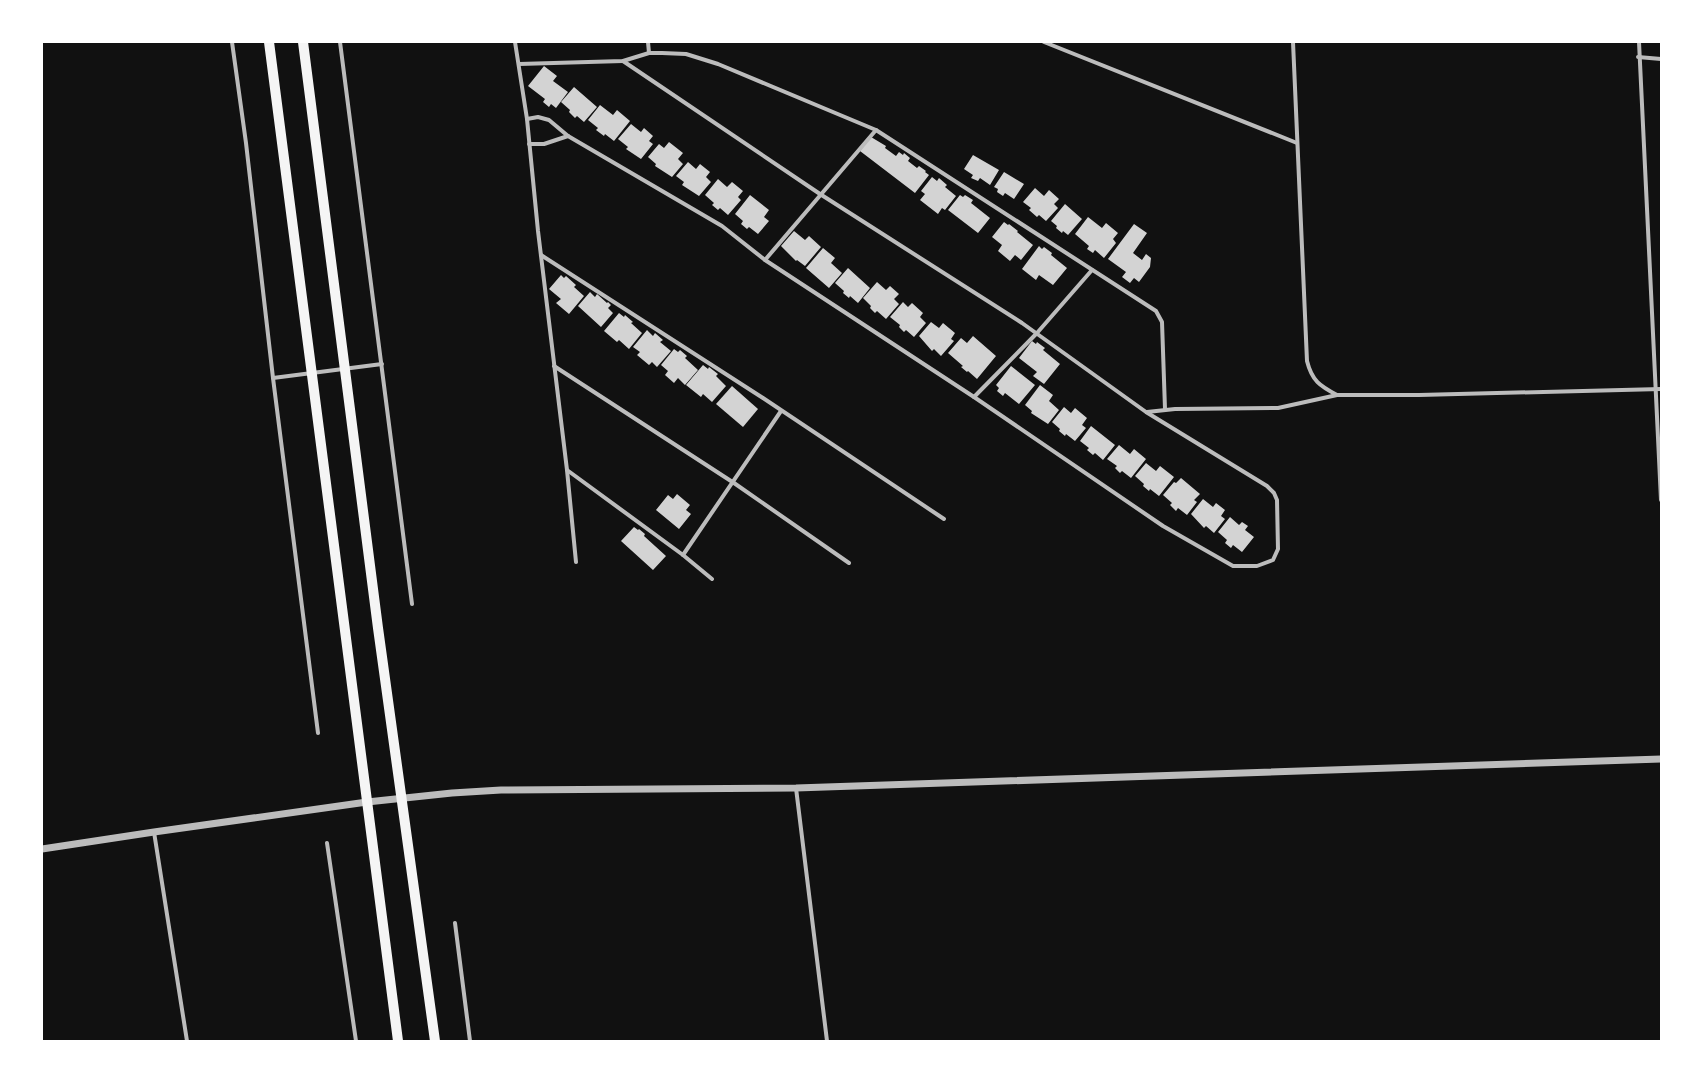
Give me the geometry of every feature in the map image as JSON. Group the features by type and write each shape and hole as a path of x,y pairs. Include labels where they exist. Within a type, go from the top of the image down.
{"main road":[{"path":"269,42 398,1041"},
{"path":"303,42 401,798 435,1041"}],"street":[{"path":"232,42 246,143 273,378 318,733"},
{"path":"340,42 412,604"},
{"path":"515,42 527,119 576,562"},
{"path":"648,42 649,53"},
{"path":"1044,42 1297,143"},
{"path":"1293,42 1307,362 1315,381 1337,395"},
{"path":"1639,42 1638,57 1659,389 1661,500"},
{"path":"519,64 623,61 649,53 674,53 699,57 876,130 1144,302 1160,316 1162,322 1165,409"},
{"path":"1638,57 1661,59"},
{"path":"527,119 538,117 549,120 568,136 722,226 765,260 974,397 1164,526 1233,566 1243,567 1264,564 1275,558 1278,549 1277,500 1274,493 1267,486 1146,412 1037,333 820,194 623,61"},
{"path":"765,260 876,130"},
{"path":"529,144 544,144 568,136"},
{"path":"541,255 944,519"},
{"path":"974,397 1037,333 1092,270"},
{"path":"273,378 346,370 382,364"},
{"path":"554,366 734,483 849,563"},
{"path":"1146,412 1165,409 1278,408 1337,395 1419,395 1659,389"},
{"path":"683,555 734,483 781,411"},
{"path":"567,470 683,555 712,579"},
{"path":"42,849 367,802 452,792 501,790 796,788 1661,759"},
{"path":"796,788 827,1041"},
{"path":"154,832 187,1041"},
{"path":"327,843 356,1041"},
{"path":"454,923 470,1041"}],"building":[{"path":"544,66 557,76 553,81 568,92 556,108 551,104 549,107 543,102 545,99 528,86"},
{"path":"574,87 597,107 584,122 577,116 575,118 569,112 570,110 561,102"},
{"path":"600,105 613,115 617,110 630,121 614,141 605,134 604,136 596,130 598,128 588,120"},
{"path":"631,124 641,132 644,128 653,136 649,141 653,144 641,159 626,149 628,147 618,139"},
{"path":"871,137 886,146 885,148 896,156 899,152 903,155 904,153 910,158 908,161 917,168 919,166 926,171 925,172 929,175 915,193 860,151"},
{"path":"669,142 683,153 678,159 683,164 672,177 655,166 656,164 648,157 659,144 664,148"},
{"path":"973,155 999,170 990,185 980,178 978,181 971,178 973,175 964,169"},
{"path":"688,162 696,169 700,164 710,172 706,177 711,182 699,196 682,185 684,182 676,176"},
{"path":"1004,172 1024,184 1014,199 1005,193 1003,196 997,192 998,189 994,187"},
{"path":"932,177 937,181 939,178 947,185 945,187 956,196 945,210 942,208 938,214 920,200 925,194 921,191"},
{"path":"718,179 727,187 732,182 743,191 738,197 741,200 728,215 720,208 718,210 712,205 714,203 705,195"},
{"path":"1035,188 1044,196 1049,190 1059,199 1054,204 1058,208 1046,221 1039,215 1037,217 1029,210 1031,208 1023,202"},
{"path":"750,195 769,210 764,217 769,221 758,234 749,227 747,229 741,224 743,221 735,214"},
{"path":"960,195 963,197 965,195 973,200 971,203 990,218 978,233 948,210"},
{"path":"1065,204 1082,219 1068,235 1063,231 1062,233 1051,221"},
{"path":"1088,217 1102,228 1106,223 1118,233 1113,239 1116,243 1104,258 1095,250 1093,253 1087,249 1089,246 1075,234"},
{"path":"1004,222 1018,231 1017,232 1033,245 1021,260 1015,255 1010,261 998,251 1002,245 992,237"},
{"path":"1134,224 1147,233 1133,253 1142,260 1146,254 1151,258 1150,267 1139,282 1134,278 1130,283 1122,277 1126,272 1108,259"},
{"path":"794,231 805,240 809,236 821,247 805,266 797,260 796,261 781,246"},
{"path":"1039,246 1042,249 1044,247 1052,253 1051,255 1067,268 1053,285 1039,275 1036,280 1022,269"},
{"path":"823,248 835,258 831,263 842,273 829,288 806,268"},
{"path":"848,268 870,288 858,303 850,296 849,298 843,293 844,291 835,283"},
{"path":"561,275 564,278 566,276 576,285 574,287 584,296 569,314 556,303 561,299 549,289"},
{"path":"877,282 886,290 890,286 899,294 894,299 899,304 886,319 877,311 875,313 870,308 871,306 863,298"},
{"path":"590,292 595,297 597,294 611,305 608,308 613,313 601,327 578,306"},
{"path":"903,302 908,307 912,303 923,313 920,317 926,323 914,337 906,330 904,332 899,327 900,325 890,317"},
{"path":"619,313 624,317 625,315 642,333 629,349 619,340 617,342 604,331"},
{"path":"931,322 939,328 943,323 955,333 951,339 954,341 941,356 934,349 932,351 919,336"},
{"path":"647,330 653,336 655,333 663,340 660,342 671,351 657,367 652,362 649,365 637,355 640,352 633,347"},
{"path":"973,336 996,356 977,379 961,367 963,366 948,353 961,338 967,343"},
{"path":"1032,341 1036,344 1037,342 1045,348 1043,350 1060,364 1044,384 1033,376 1037,372 1019,358"},
{"path":"674,349 678,352 680,350 687,356 685,358 698,370 685,385 678,378 674,383 665,375 668,371 661,365"},
{"path":"703,365 708,369 709,367 718,374 716,376 726,386 712,402 703,394 701,397 686,385"},
{"path":"1011,366 1035,385 1019,404 1005,393 1003,396 997,391 999,388 996,385"},
{"path":"1040,385 1053,395 1049,401 1059,410 1048,424 1031,413 1032,411 1025,405"},
{"path":"732,386 758,409 743,427 716,404"},
{"path":"1064,407 1071,413 1075,408 1087,418 1082,425 1086,428 1075,441 1066,434 1065,436 1052,422"},
{"path":"1091,426 1115,445 1103,460 1095,453 1093,455 1087,450 1089,448 1080,441"},
{"path":"1119,445 1130,454 1134,449 1146,459 1131,478 1122,471 1120,473 1115,468 1117,466 1107,459"},
{"path":"1146,463 1156,471 1160,466 1174,477 1159,496 1143,486 1144,484 1135,476"},
{"path":"1181,478 1200,494 1194,500 1197,502 1187,515 1178,508 1176,511 1170,505 1172,503 1163,495 1174,482 1176,483"},
{"path":"677,494 690,505 686,510 691,514 679,529 656,510 668,495 673,499"},
{"path":"1203,499 1213,507 1216,503 1225,510 1221,516 1225,519 1214,533 1206,526 1204,528 1191,514"},
{"path":"1230,517 1239,525 1242,522 1248,526 1245,530 1254,537 1242,552 1233,545 1231,548 1225,543 1227,540 1218,532"},
{"path":"634,527 645,534 644,536 666,556 653,570 621,541"}]}
